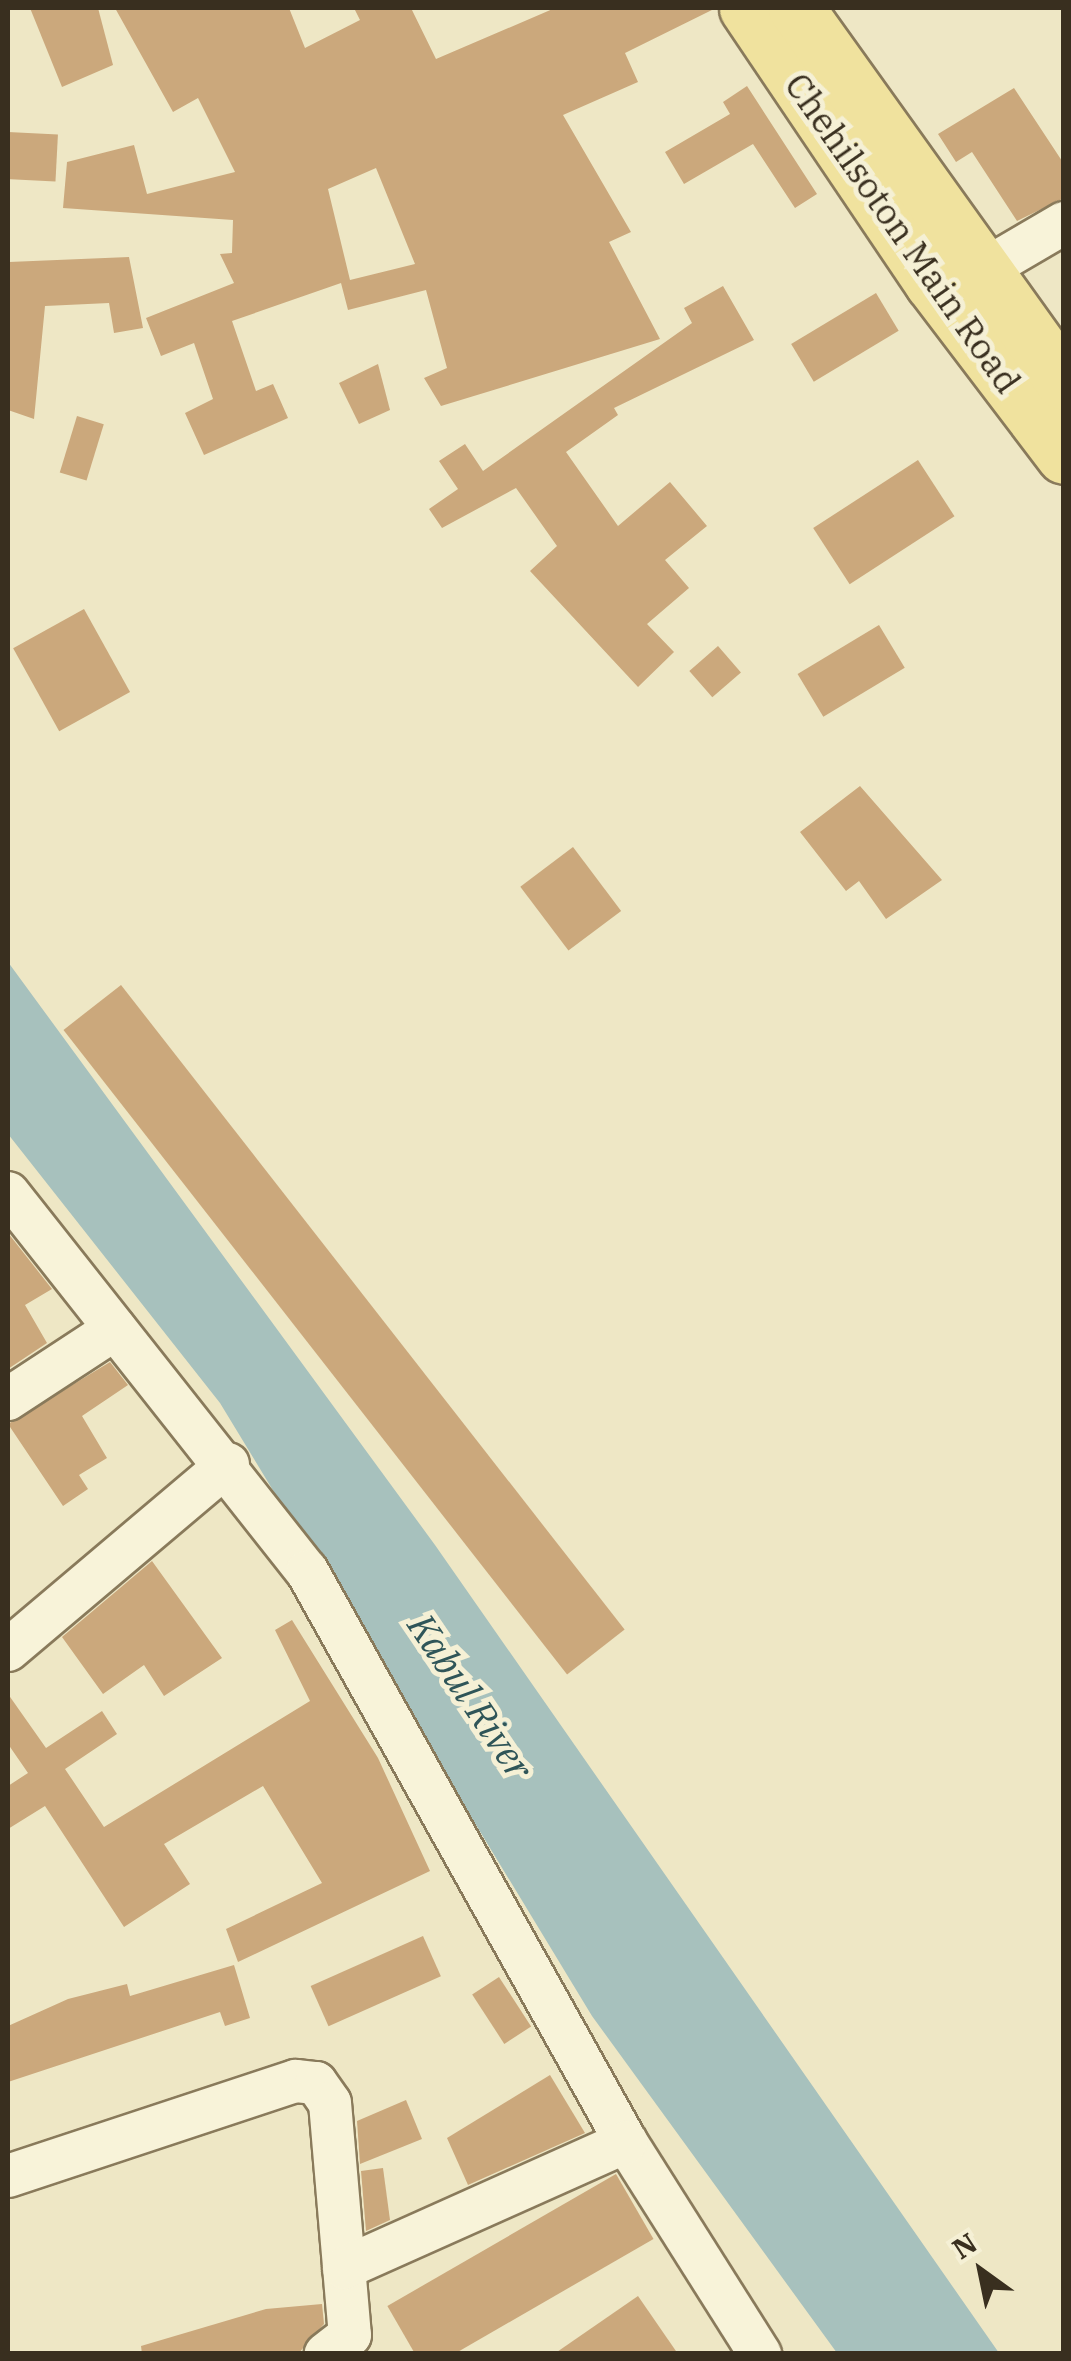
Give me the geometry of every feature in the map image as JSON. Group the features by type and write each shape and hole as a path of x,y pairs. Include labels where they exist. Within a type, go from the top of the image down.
{"main road":[{"name":"Chehilsoton Main Road","path":"747,8 932,282 1064,456"},
{"name":"Chehilsoton Main Road","path":"796,8 1064,382"}],"street":[{"path":"982,270 1064,223"},
{"path":"8,1193 228,1464 306,1571 626,2142 760,2354"},
{"path":"8,1399 115,1329"},
{"path":"8,1650 228,1464"},
{"path":"8,2176 296,2081 316,2082 330,2103 344,2268 345,2347"},
{"path":"344,2268 626,2142"}],"water":[{"name":"Kabul River","path":"8,962 435,1545 999,2353 837,2353 592,2016 220,1403 8,1134"}],"building":[{"path":"30,8 98,8 113,65 62,87"},
{"path":"115,8 289,8 305,48 360,20 354,8 411,8 436,59 555,8 716,8 625,53 638,82 563,115 631,232 609,242 660,339 441,406 424,378 447,368 426,290 348,310 341,283 232,321 256,391 273,384 288,418 204,455 185,413 213,399 194,343 161,356 146,318 234,283 220,254 232,253 233,220 63,208 67,162 134,145 147,194 235,172 198,98 173,112","holes":["376,168 415,264 350,280 328,189"]},
{"path":"747,86 817,194 795,208 753,144 684,184 665,152 730,114 723,102"},
{"path":"1014,88 1064,164 1064,198 1017,221 972,152 956,162 938,134"},
{"path":"8,132 58,135 55,182 8,179"},
{"path":"129,257 143,328 114,333 109,303 45,306 34,419 8,410 9,262"},
{"path":"723,286 754,340 614,408 618,415 566,452 618,526 670,482 707,526 665,560 689,588 647,624 674,652 638,687 530,571 557,546 516,488 442,528 429,509 458,489 439,461 465,444 483,471 692,323 684,308"},
{"path":"876,293 899,331 814,382 791,344"},
{"path":"378,364 390,410 359,424 339,383"},
{"path":"77,416 104,424 87,481 60,472"},
{"path":"918,460 954,516 850,584 813,528"},
{"path":"84,609 130,692 59,731 13,648"},
{"path":"879,625 905,668 823,717 798,674"},
{"path":"718,646 741,672 712,697 689,671"},
{"path":"860,786 942,880 886,919 859,881 846,891 800,832"},
{"path":"573,847 621,911 568,951 520,887"},
{"path":"121,985 625,1630 567,1675 63,1030"},
{"path":"8,1233 52,1289 25,1305 47,1343 8,1369"},
{"path":"110,1362 128,1385 82,1416 107,1458 79,1475 88,1489 63,1506 8,1424"},
{"path":"152,1561 222,1658 164,1696 144,1665 103,1694 62,1637"},
{"path":"292,1620 378,1758 430,1871 238,1962 226,1929 322,1883 263,1786 164,1844 190,1884 124,1927 45,1806 8,1829 8,1786 28,1773 8,1744 8,1694 46,1748 102,1711 117,1734 65,1769 104,1827 310,1701 275,1630"},
{"path":"423,1936 441,1976 329,2026 311,1986"},
{"path":"234,1965 250,2018 225,2026 220,2012 8,2082 8,2026 68,1999 127,1984 130,1996"},
{"path":"499,1977 531,2026 504,2044 472,1994"},
{"path":"550,2075 585,2133 468,2185 447,2138"},
{"path":"406,2100 422,2139 360,2164 357,2121"},
{"path":"383,2168 390,2220 366,2231 361,2171"},
{"path":"616,2174 653,2239 454,2354 415,2354 387,2306"},
{"path":"638,2296 678,2354 554,2354"},
{"path":"322,2304 324,2324 298,2354 142,2354 141,2346 266,2309"}]}
